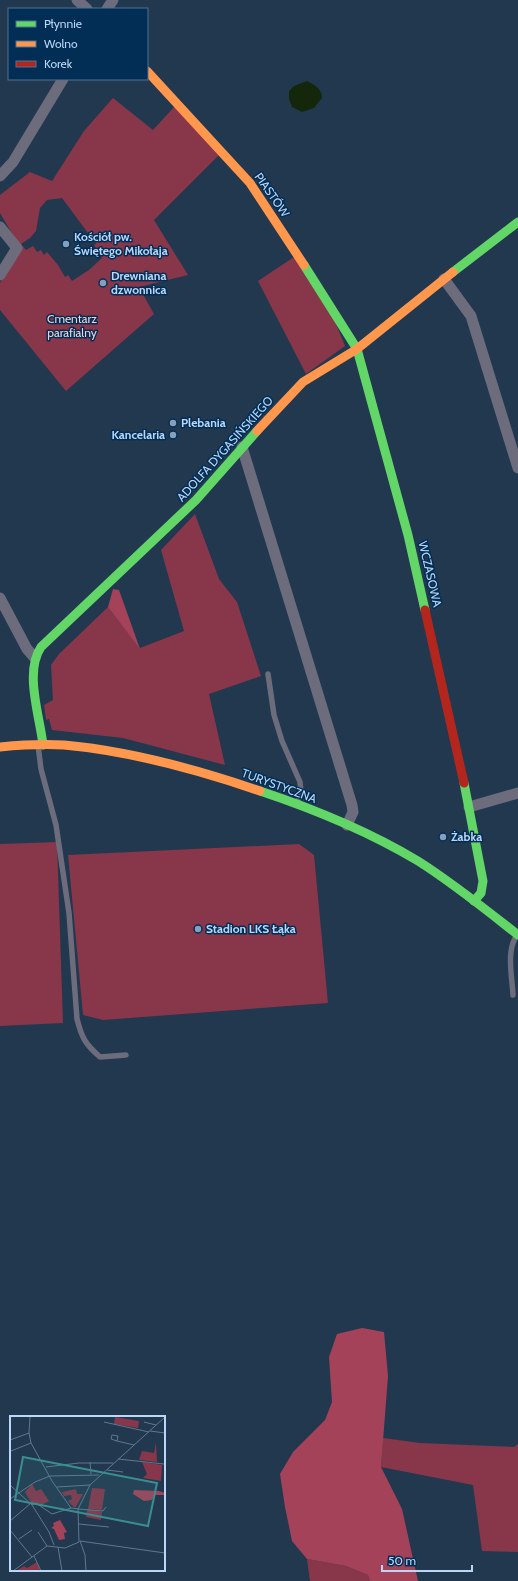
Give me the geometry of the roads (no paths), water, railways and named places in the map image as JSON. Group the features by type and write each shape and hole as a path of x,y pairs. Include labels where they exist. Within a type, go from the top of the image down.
{"street":[{"path":"77,0 87,8"},
{"path":"108,8 114,0"},
{"name":"PIASTÓW","path":"148,72 250,183 298,255 357,349"},
{"path":"0,176 13,162 62,80"},
{"name":"ADOLFA DYGASIŃSKIEGO","path":"35,658 41,647 196,500 242,447 303,382 357,349 474,254 518,222"},
{"path":"0,227 17,248 0,275"},
{"path":"444,279 471,316 518,468"},
{"name":"WCZASOWA","path":"357,349 408,536 469,806 483,881 481,892 474,901"},
{"path":"242,447 352,805 353,812 348,825"},
{"path":"0,598 27,649 35,658 33,675 41,726 40,745"},
{"name":"TURYSTYCZNA","path":"0,747 40,745 104,751 175,765 233,782 296,804 348,825 386,843 416,860 518,934"},
{"path":"469,806 518,793"}],"lane":[{"path":"268,674 274,715 282,741 300,782 301,791 296,804"},
{"path":"40,745 41,769 57,832 69,913 77,1019 80,1032 88,1046 100,1057 126,1056"},
{"path":"513,995 511,954 512,943 518,934"}],"place":[{"name":"Kościół pw. Świętego Mikołaja","path":"66,244"},
{"name":"Drewniana dzwonnica","path":"103,283"},
{"name":"Plebania","path":"173,423"},
{"name":"Kancelaria","path":"173,435"},
{"name":"Żabka","path":"443,837"},
{"name":"Stadion LKS Łąka","path":"198,929"}],"park label":[{"name":"Cmentarz parafialny","path":"72,326"}]}
